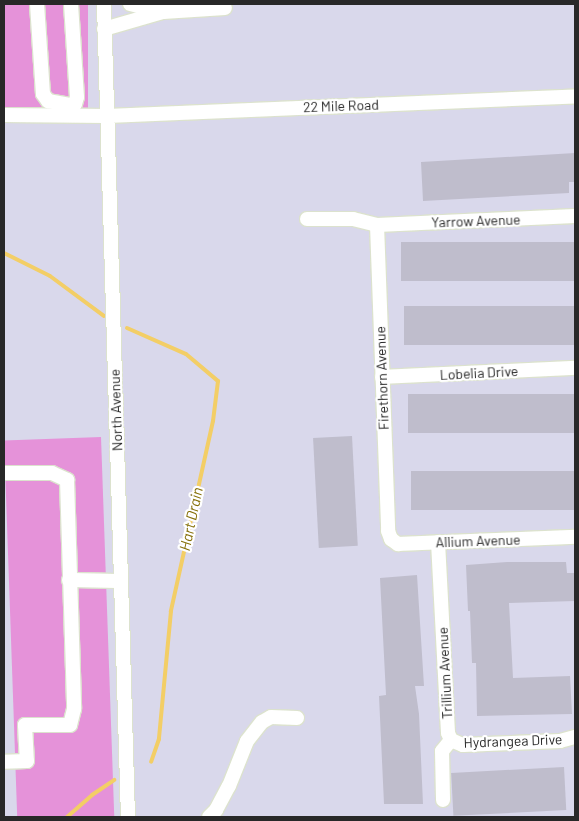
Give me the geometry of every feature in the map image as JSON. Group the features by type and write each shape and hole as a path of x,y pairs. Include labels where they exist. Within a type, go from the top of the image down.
{"street":[{"path":"37,4 44,94 48,101 75,104 77,97 71,4"},
{"name":"North Avenue","path":"104,4 128,817"},
{"path":"130,4 163,12"},
{"path":"104,29 163,12 225,8"},
{"name":"22 Mile Road","path":"4,115 107,116 575,96"},
{"name":"Yarrow Avenue","path":"306,219 353,218 377,225 575,216"},
{"name":"Firethorn Avenue","path":"377,225 388,531"},
{"name":"Lobelia Drive","path":"382,377 575,368"},
{"path":"4,473 52,473 67,480 74,709 70,725 25,725 27,762 4,762"},
{"name":"Allium Avenue","path":"388,531 391,539 398,544 575,537"},
{"name":"Trillium Avenue","path":"438,542 448,733 451,740"},
{"path":"69,580 121,581"},
{"path":"209,817 216,810 229,786 247,741 262,722 271,717 297,718"},
{"name":"Hydrangea Drive","path":"451,740 463,745 560,741 575,737"},
{"path":"443,800 442,751 451,740"}],"shaded area":[{"path":"4,4 88,4 88,110 4,110"},
{"path":"101,437 114,817 17,817 4,440"}],"building":[{"path":"575,153 575,182 569,182 569,193 423,201 421,162"},
{"path":"401,242 575,242 575,281 401,281"},
{"path":"404,306 575,306 575,345 404,345"},
{"path":"408,394 575,394 575,433 408,433"},
{"path":"352,436 358,546 319,548 313,438"},
{"path":"411,471 575,471 575,510 411,510"},
{"path":"507,562 566,562 567,573 575,573 575,601 509,603 513,678 570,676 572,714 477,716 476,663 472,663 466,565"},
{"path":"417,575 424,686 415,686 419,714 423,804 384,804 379,696 386,695 380,578"},
{"path":"564,767 566,810 453,816 451,773"}],"waterway":[{"name":"Hart Drain","path":"4,253 50,276 104,316"},
{"name":"Hart Drain","path":"127,328 186,354 218,381 213,421 171,611 159,739 151,762"},
{"name":"Hart Drain","path":"67,817 92,795 114,780"}]}
